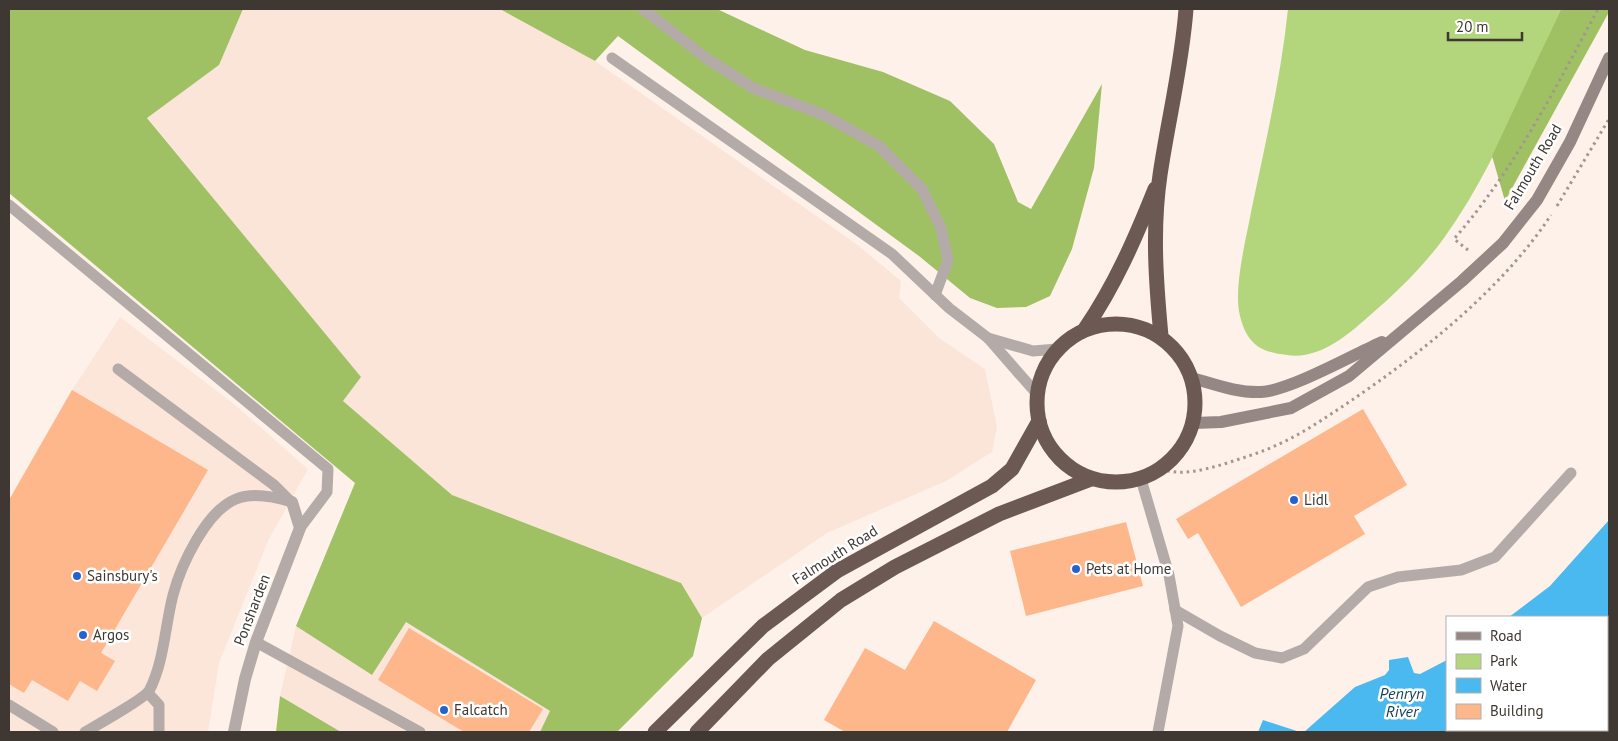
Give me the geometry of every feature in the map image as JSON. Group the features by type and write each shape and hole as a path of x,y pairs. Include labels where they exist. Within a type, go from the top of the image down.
{"highway":[{"path":"1160,336 1154,259 1160,176 1176,88 1186,9"},
{"path":"1085,329 1105,299 1130,252 1160,176"},
{"path":"1111,323 1137,325 1160,336 1180,354 1192,378 1196,400 1194,423 1182,449 1161,469 1141,479 1116,483 1091,479 1067,466 1049,446 1039,421 1037,394 1044,370 1057,349 1085,329 1111,323"},
{"name":"Falmouth Road","path":"655,732 763,626 837,571 992,486 1012,469 1039,421"},
{"path":"697,732 768,659 841,600 895,567 999,514 1091,479"}],"main road":[{"name":"Falmouth Road","path":"1194,423 1221,422 1292,408 1350,376 1487,258 1522,221 1554,173 1609,58"},
{"name":"Falmouth Road","path":"1192,378 1232,389 1262,392 1289,385 1396,336"}],"street":[{"path":"292,502 300,528"},
{"name":"Ponsharden","path":"234,732 245,679 256,642 300,528"}],"lane":[{"path":"643,9 706,58 753,88 824,115 879,146 922,190 941,228 948,260 935,295"},
{"path":"612,58 892,254 935,295 988,338 1037,394"},
{"path":"9,205 328,469 327,492 300,528"},
{"path":"988,338 1033,351 1057,349"},
{"path":"118,369 274,485 292,502"},
{"path":"1176,610 1220,636 1255,653 1282,658 1304,649 1368,587 1398,577 1461,570 1495,558 1571,473"},
{"path":"1141,479 1169,575 1178,626 1158,732"},
{"path":"85,732 148,693 156,672 174,593 197,540 216,512 236,498 271,496 292,502"},
{"path":"256,642 420,732"},
{"path":"148,693 159,705 159,732"},
{"path":"9,706 53,732"}],"path":[{"path":"1454,239 1483,206 1511,164 1598,9"}],"shaded area":[{"path":"243,9 500,9 595,61 855,243 901,281 899,298 939,338 985,369 997,427 992,452 946,481 827,533 702,618 681,583 452,495 343,401 360,377 147,117 219,65"},
{"path":"120,317 234,404 308,469 268,541 219,663 208,732 9,732 9,500 72,390"},
{"path":"405,621 551,712 540,732 341,732 280,696 296,626 372,675"}],"green space":[{"path":"9,9 243,9 219,65 147,118 361,377 343,401 452,495 681,583 702,618 693,656 617,732 540,732 550,711 406,622 372,675 296,626 355,483 9,193"},
{"path":"500,9 717,9 805,50 883,72 950,101 994,144 1018,202 1031,209 1102,84 1094,168 1072,249 1050,296 1026,307 997,308 970,298 919,256 618,36 595,61"},
{"path":"1288,9 1561,9 1494,155 1444,238 1408,280 1351,332 1321,350 1299,356 1269,352 1256,345 1246,333 1238,305 1241,264 1277,85"},
{"path":"1561,9 1609,9 1609,12 1505,201 1492,156"},
{"path":"280,696 341,732 276,732"}],"water":[{"name":"Penryn River","path":"1609,520 1609,732 1304,732 1355,687 1385,675 1389,670 1389,660 1408,657 1414,673 1420,674 1446,661 1446,731 1608,731 1608,616 1510,616 1550,586"},
{"path":"1263,720 1300,732 1258,732"}],"building":[{"name":"Sainsbury's","path":"72,390 208,470 101,653 115,661 97,691 80,681 68,701 32,680 24,693 9,684 9,500"},
{"name":"Lidl","path":"1363,409 1407,485 1354,516 1365,534 1241,607 1198,533 1188,539 1176,519"},
{"name":"Pets at Home","path":"1126,522 1143,586 1026,616 1010,551"},
{"path":"934,621 1036,680 1007,732 845,732 824,720 865,648 905,670"},
{"path":"409,628 543,709 529,732 464,732 378,680"}],"place":[{"name":"Lidl","path":"1294,500"},
{"name":"Pets at Home","path":"1076,569"},
{"name":"Sainsbury's","path":"77,576"},
{"name":"Argos","path":"83,635"},
{"name":"Falcatch","path":"444,710"}]}
